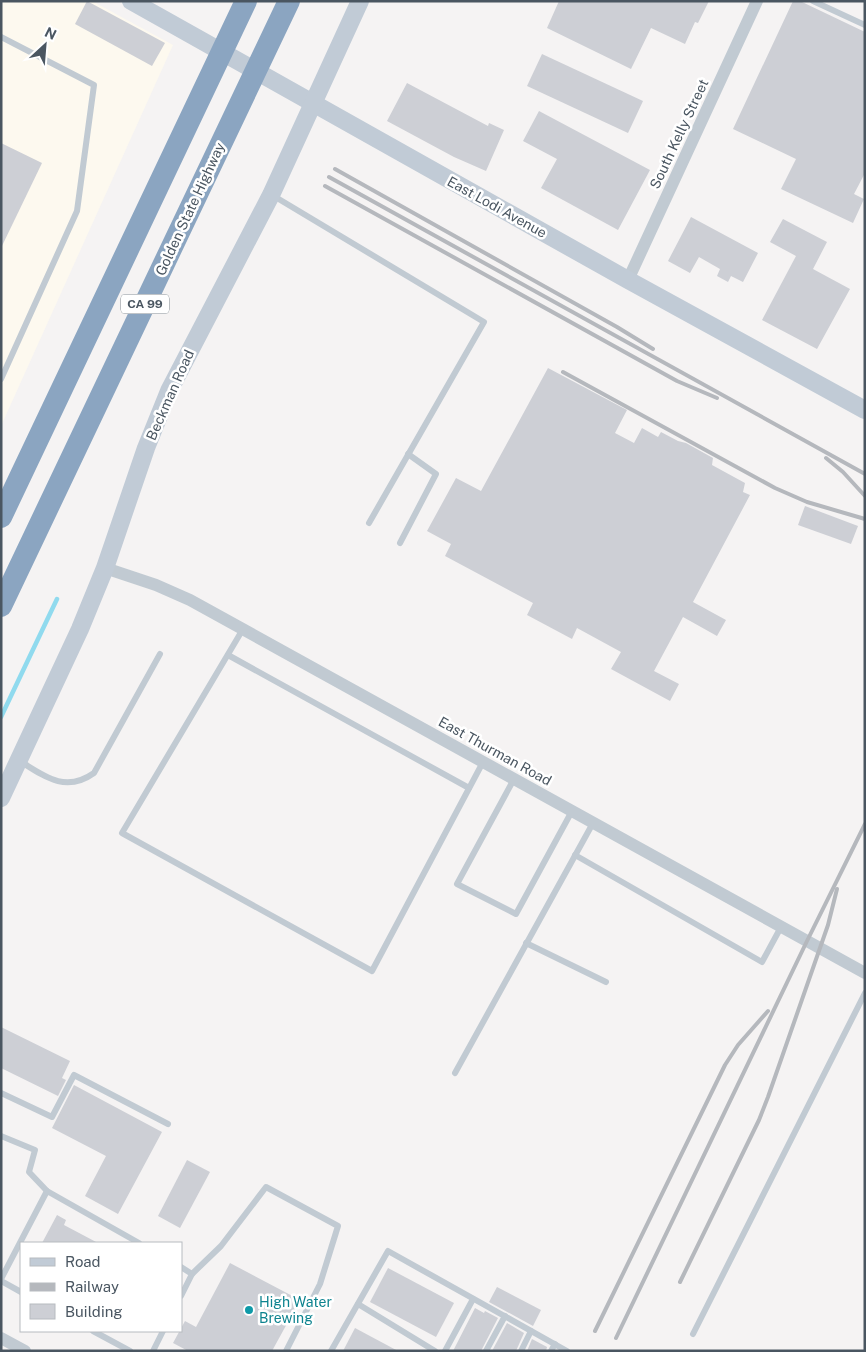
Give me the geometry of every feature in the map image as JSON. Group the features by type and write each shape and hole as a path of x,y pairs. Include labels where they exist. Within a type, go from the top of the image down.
{"highway":[{"name":"CA 99","path":"1,518 246,1"},
{"name":"Golden State Highway","path":"1,606 288,1"}],"street":[{"name":"East Lodi Avenue","path":"131,1 628,280 865,410"},
{"name":"Beckman Road","path":"1,798 63,668 105,568 146,448 169,391 271,195 360,1"},
{"name":"South Kelly Street","path":"628,280 757,1"},
{"name":"East Thurman Road","path":"105,568 156,585 190,600 865,973"},
{"path":"1,1338 25,1351"}],"lane":[{"path":"813,1 865,25"},
{"path":"1,37 94,85 77,211 1,379"},
{"path":"271,195 484,322 369,523"},
{"path":"400,543 436,474 408,454"},
{"path":"243,629 122,833 372,971 483,762"},
{"path":"19,760 55,781 76,782 94,773 160,654"},
{"path":"228,655 469,788"},
{"path":"514,779 457,884 516,914 572,811"},
{"path":"455,1073 593,823"},
{"path":"575,855 762,962 781,927"},
{"path":"526,943 606,982"},
{"path":"693,1334 865,993"},
{"path":"1,1093 52,1117 74,1075 168,1124"},
{"path":"1,1136 35,1150 29,1172 47,1191 137,1242"},
{"path":"182,1294 192,1274 221,1246 266,1187 338,1226 320,1284 286,1351"},
{"path":"21,1242 47,1191"},
{"path":"20,1243 1,1280 20,1291"},
{"path":"331,1351 388,1251 567,1351"},
{"path":"182,1268 192,1274"},
{"path":"445,1351 473,1299"},
{"path":"358,1304 436,1351"},
{"path":"486,1351 505,1316"},
{"path":"520,1351 532,1331"},
{"path":"95,1332 130,1351"},
{"path":"153,1351 163,1332"},
{"path":"551,1351 555,1344"}],"shaded area":[{"path":"1,1 92,1 173,45 1,426"}],"building":[{"path":"87,1 165,43 152,66 75,24"},
{"path":"559,1 709,1 698,23 695,22 685,44 651,28 631,69 547,28"},
{"path":"793,1 800,1 865,32 865,173 854,194 864,199 853,223 781,189 796,159 733,129"},
{"path":"542,54 643,101 628,133 527,86"},
{"path":"407,83 488,126 489,123 504,130 486,171 454,157 387,121"},
{"path":"539,111 650,170 618,230 541,188 557,159 523,141"},
{"path":"1,143 42,163 1,248"},
{"path":"691,217 758,253 743,282 731,276 728,282 717,276 720,269 699,257 690,273 668,261"},
{"path":"783,219 827,242 813,269 850,289 817,349 762,320 796,256 770,242"},
{"path":"548,368 627,410 615,433 634,443 642,428 658,437 661,432 686,443 713,458 712,465 745,483 743,492 750,495 693,602 726,620 717,636 683,617 654,671 679,684 670,701 611,669 621,652 577,628 572,639 527,615 533,603 445,556 451,544 427,531 456,478 481,491"},
{"path":"805,506 858,526 851,544 798,525"},
{"path":"1,1027 70,1061 62,1078 66,1080 58,1096 1,1068"},
{"path":"74,1085 162,1132 118,1214 85,1196 106,1156 52,1128"},
{"path":"187,1160 210,1172 180,1228 158,1216"},
{"path":"57,1215 66,1220 64,1225 96,1242 43,1242"},
{"name":"High Water Brewing","path":"230,1263 300,1300 272,1351 188,1351 173,1343 179,1332 182,1332 185,1321 196,1327"},
{"path":"388,1268 454,1303 436,1337 370,1302"},
{"path":"497,1287 541,1310 533,1326 489,1302"},
{"path":"475,1308 498,1318 481,1351 453,1351"},
{"path":"507,1323 524,1333 516,1351 492,1351"},
{"path":"355,1328 398,1351 343,1351"},
{"path":"532,1339 547,1347 546,1351 527,1351"}],"waterway":[{"path":"1,717 57,599"}],"railway":[{"path":"335,169 653,349"},
{"path":"329,177 865,474"},
{"path":"325,186 677,381 717,398"},
{"path":"563,372 775,488 807,502 865,519"},
{"path":"826,458 843,472 865,496"},
{"path":"616,1338 865,824"},
{"path":"680,1282 759,1120 828,925 837,889"},
{"path":"595,1331 725,1065 738,1045 768,1011"}],"place":[{"name":"High Water Brewing","path":"249,1310"}]}
